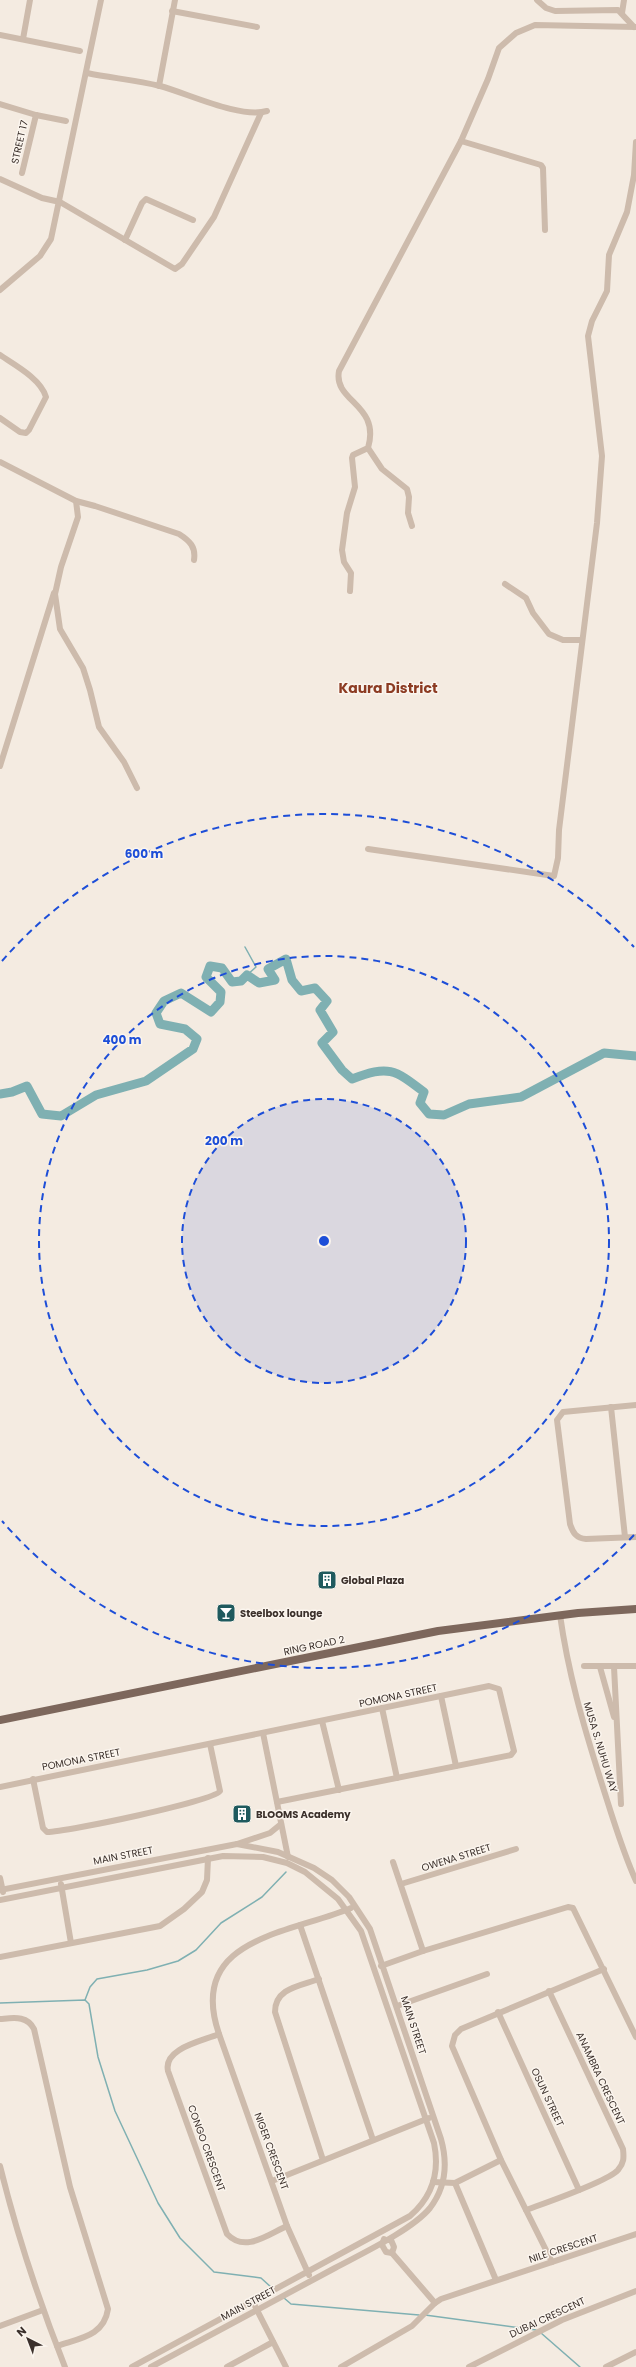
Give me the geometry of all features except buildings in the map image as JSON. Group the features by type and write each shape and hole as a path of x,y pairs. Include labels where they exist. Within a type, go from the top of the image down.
{"main road":[{"name":"RING ROAD 2","path":"0,1720 438,1631 560,1615 636,1609"}],"street":[{"path":"23,40 30,0"},
{"path":"3,288 40,256 54,231 102,0"},
{"path":"159,86 175,0"},
{"path":"537,0 546,8 554,11 618,10 635,27"},
{"path":"622,13 624,0"},
{"path":"172,11 257,27"},
{"path":"368,448 371,436 370,422 342,388 338,378 339,371 462,141 488,79 499,48 516,33 535,25 635,27"},
{"path":"0,35 80,51"},
{"path":"0,179 42,198 60,202 171,268 179,267 214,216 264,112 250,112 212,104 159,86 87,73"},
{"path":"0,104 66,122"},
{"name":"STREET 17","path":"22,173 36,115"},
{"path":"462,141 541,165 543,168 545,230"},
{"path":"368,850 554,876 558,858 559,830 596,523 602,456 588,336 592,321 607,291 609,256 629,205 634,175 636,142"},
{"path":"125,240 142,203 146,199 149,199 194,220"},
{"path":"0,355 33,379 46,397 26,433 20,432 0,418"},
{"path":"368,448 387,473 407,489 409,497 408,513 412,526"},
{"path":"350,591 351,573 344,562 342,550 347,513 355,487 352,458 353,455 368,448"},
{"path":"0,462 76,502 95,506 179,534 192,544 195,552 194,560"},
{"path":"0,766 78,517 76,502"},
{"path":"504,584 526,598 533,613 549,634 563,640 582,640"},
{"path":"56,586 55,594 60,629 83,668 99,727 124,762 137,788"},
{"path":"636,1405 563,1412 557,1420 570,1524 573,1533 578,1537 586,1539 636,1537"},
{"path":"611,1407 625,1538"},
{"name":"MUSA S. NUHU WAY","path":"560,1615 567,1662 580,1714 607,1801 636,1881"},
{"path":"584,1666 636,1666"},
{"path":"600,1667 617,1728"},
{"path":"614,1667 621,1804"},
{"name":"POMONA STREET","path":"0,1787 488,1686 497,1687 514,1751 507,1756 277,1802"},
{"path":"441,1696 456,1766"},
{"path":"382,1708 397,1778"},
{"path":"322,1721 339,1790"},
{"path":"263,1733 283,1840 288,1856 288,1863"},
{"path":"33,1779 43,1828 47,1832 123,1818 193,1803 218,1795 220,1791 210,1744"},
{"path":"237,1844 270,1833 281,1824"},
{"path":"277,1860 278,1852 283,1840"},
{"name":"MAIN STREET","path":"1,1890 237,1844 278,1852 323,1874 338,1886 356,1905 370,1929 384,1965 434,2116 444,2151 444,2183 436,2199 426,2213 385,2240 151,2367"},
{"name":"OWENA STREET","path":"401,1884 516,1849"},
{"name":"MAIN STREET","path":"2,1900 208,1858 241,1855 288,1863 320,1882 347,1909 366,1941 436,2152 433,2182 429,2195 417,2209 381,2233 132,2367"},
{"path":"0,1957 160,1926 191,1903 202,1892 207,1880 208,1858"},
{"path":"393,1862 423,1951"},
{"path":"0,1878 2,1900"},
{"path":"60,1878 72,1943"},
{"name":"NIGER CRESCENT","path":"312,2280 287,2226 214,2019 212,1999 217,1980 227,1962 238,1950 256,1939 356,1905"},
{"path":"375,1968 423,1951 568,1908 576,1911 636,2037"},
{"path":"300,1925 372,2140"},
{"path":"552,2262 501,2160 452,2046 455,2035 461,2029 498,2012 604,1969"},
{"path":"397,2006 487,1974"},
{"path":"319,1979 284,1991 278,1998 275,2012 323,2160"},
{"name":"ANAMBRA CRESCENT","path":"526,2210 579,2190 616,2173 622,2164 624,2154 549,1991"},
{"name":"OSUN STREET","path":"498,2012 579,2190"},
{"path":"0,2019 22,2018 30,2022 34,2029 61,2153 108,2308 107,2319 96,2332 57,2346"},
{"name":"CONGO CRESCENT","path":"219,2034 174,2053 168,2061 168,2071 227,2234 234,2242 244,2243 287,2226"},
{"path":"272,2181 434,2116"},
{"path":"433,2182 455,2183 501,2160"},
{"path":"0,2166 22,2246 43,2310 65,2367"},
{"path":"455,2183 496,2280"},
{"path":"340,2367 412,2326 435,2303 392,2253 386,2252 382,2245 385,2240 381,2233"},
{"name":"NILE CRESCENT","path":"435,2303 496,2280 636,2234"},
{"name":"DUBAI CRESCENT","path":"470,2367 562,2320 636,2291"},
{"path":"253,2302 286,2367"},
{"path":"0,2326 43,2310"},
{"path":"227,2367 274,2342"},
{"path":"606,2367 636,2352"}],"waterway":[{"path":"245,947 256,967 247,975"},
{"path":"0,1094 12,1092 27,1086 42,1114 61,1116 96,1095 146,1081 193,1049 197,1039 185,1029 160,1024 156,1013 164,1001 181,993 211,1012 220,1002 221,992 206,977 210,966 222,968 232,982 241,981 247,975 259,983 275,980 268,969 286,959 292,980 301,991 315,988 327,1001 320,1010 333,1032 322,1043 342,1070 352,1079 383,1071 398,1074 424,1092 420,1103 429,1114 444,1115 469,1104 521,1097 604,1053 636,1056"},
{"path":"85,2000 90,1987 97,1979 147,1970 178,1961 196,1950 221,1923 262,1897 286,1872"},
{"path":"0,2003 85,2000 89,2004 98,2057 115,2111 158,2203 180,2238 214,2272 261,2278 272,2288"},
{"path":"284,2298 291,2304 419,2315"},
{"path":"425,2315 536,2330"},
{"path":"541,2333 580,2367"}],"place":[{"name":"Global Plaza","path":"327,1580"},
{"name":"Steelbox lounge","path":"226,1613"},
{"name":"BLOOMS Academy","path":"242,1814"}],"district":[{"name":"Kaura District","path":"388,688"}]}
